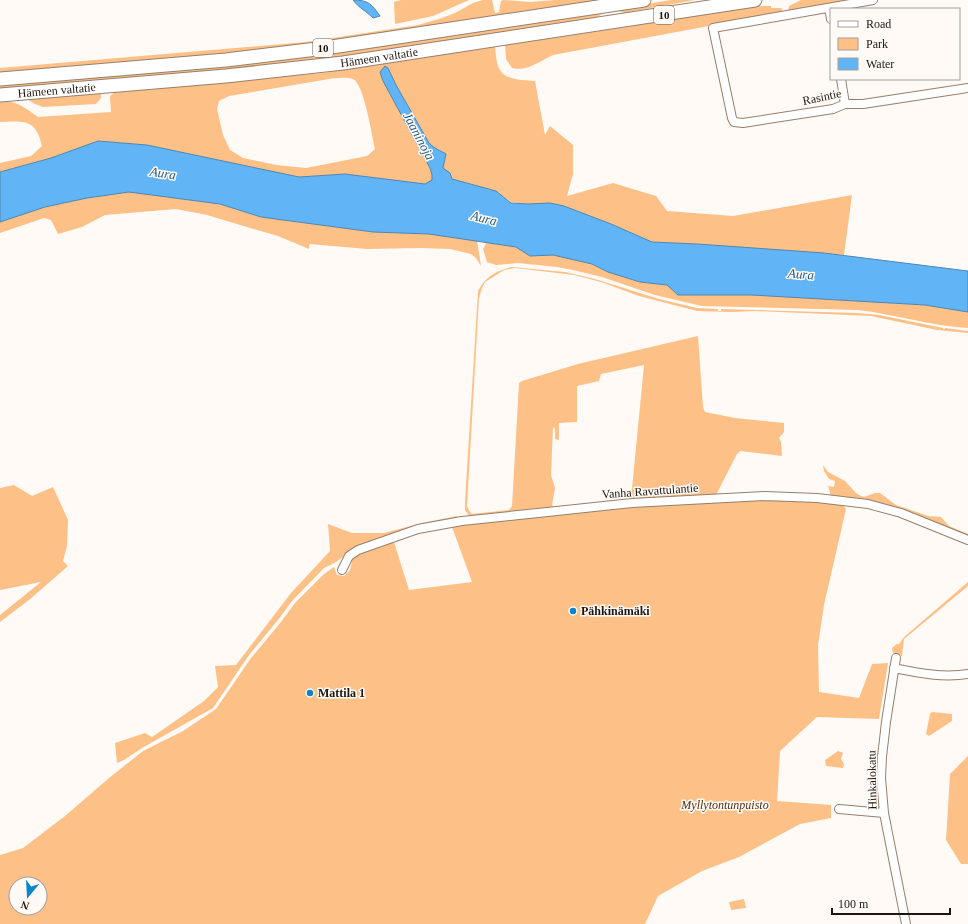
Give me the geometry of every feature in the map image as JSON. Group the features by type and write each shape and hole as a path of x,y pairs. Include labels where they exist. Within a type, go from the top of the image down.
{"highway":[{"name":"Hämeen valtatie","path":"0,79 226,60 325,48 644,0"},
{"name":"Hämeen valtatie","path":"0,95 226,76 342,63 633,20 755,0"}],"street":[{"path":"830,14 829,8 873,0"},
{"name":"Rasintie","path":"829,8 713,28 734,122 743,123 833,109 845,104 863,104 968,88"},
{"path":"841,80 845,104"},
{"name":"Vanha Ravattulantie","path":"342,570 349,556 358,550 418,529 462,521 632,503 753,496 817,498 868,504 901,513 968,540"},
{"name":"Hinkalokatu","path":"896,658 882,757 881,778 884,813 906,924"},
{"path":"894,668 937,676 957,676 968,674"},
{"path":"839,809 884,813"}],"green space":[{"path":"401,0 469,0 433,16 395,24 394,2"},
{"path":"483,0 492,0 495,13 499,12 501,1 503,0 530,2 555,0 599,0 306,45 232,53 0,72 0,68 306,42 418,25 455,13 473,3"},
{"path":"671,0 695,0 624,13 620,11 622,8"},
{"path":"801,0 852,0 788,11 789,6"},
{"path":"752,6 771,6 771,8 781,8 783,10 779,13 553,55 528,67 518,69 512,68 506,59 505,45"},
{"path":"602,11 603,13 595,19 299,64 0,89 0,84"},
{"path":"495,47 497,64 500,71 504,75 519,80 535,81 545,135 550,126 573,145 573,174 567,196 613,183 656,196 667,211 733,216 852,195 844,255 652,242 564,206 550,203 528,204 511,202 496,191 452,179 450,173 443,168 444,163 442,151 436,149 429,143 388,68 383,81 430,168 432,180 425,184 345,174 299,177 147,145 98,141 51,158 0,172 0,163 31,156 42,146 33,126 23,122 0,122 0,101 15,103 38,117 111,112 110,96 115,92 125,90 323,73 426,56","holes":["337,78 353,79 361,90 375,149 367,156 306,168 276,165 243,158 230,150 223,135 217,109 219,101 229,96"]},
{"path":"101,93 101,98 96,104 43,107 27,99"},
{"path":"129,192 220,204 261,217 373,232 429,234 477,240 481,266 476,258 471,254 450,249 367,249 309,244 309,249 278,236 207,215 176,209 105,215 82,227 58,234 51,220 44,218 0,233 0,222 45,207 87,198"},
{"path":"487,242 516,247 530,256 553,254 592,264 608,272 640,282 667,285 678,295 752,295 925,305 968,312 968,328 940,325 858,310 702,306 655,295 602,277 573,270 518,263 496,265 487,262 483,249"},
{"path":"512,267 565,272 595,279 659,299 697,308 718,309 718,311 721,311 721,309 879,315 943,329 968,331 968,333 937,330 871,316 755,311 731,312 697,311 639,296 601,282 574,275 515,268 504,270 485,282 479,298 467,506 472,514 509,510 512,506 519,383 578,364 698,336 703,407 705,412 735,418 784,423 784,432 779,438 781,442 782,456 740,451 716,495 631,499 644,365 601,374 599,381 577,386 577,422 559,423 559,440 555,439 555,429 553,427 551,475 555,488 552,505 556,509 470,517 465,510 465,501 478,291 484,281 492,275 501,270"},
{"path":"823,465 828,472 845,481 856,493 861,496 864,497 875,493 880,493 896,505 928,516 941,517 949,526 968,534 968,538 930,522 831,496 828,486 834,487 835,481 829,479 824,471"},
{"path":"14,485 32,496 53,487 68,520 67,546 63,561 68,566 29,600 0,622 0,615 41,582 0,590 0,488"},
{"name":"Myllytontunpuisto","path":"784,499 838,503 843,505 846,509 824,605 818,645 819,692 859,698 872,664 888,663 879,719 817,717 780,751 777,801 831,805 831,818 800,824 739,857 702,871 658,896 645,924 0,924 0,855 23,848 65,816 143,751 183,731 216,709 251,658 295,603 324,574 334,567 337,575 344,576 350,570 353,557 358,552 393,539 409,590 472,582 452,527 473,523 631,507 714,501"},
{"path":"457,516 457,519 382,537 348,553 336,562 324,568 292,601 249,655 213,708 117,763 115,743 145,733 152,737 204,701 218,687 215,666 236,665 291,593 330,551 328,524 352,533 384,533"},
{"path":"968,582 968,586 904,639 902,656 893,653 892,648 899,644 904,637"},
{"path":"932,712 952,714 952,721 929,736 926,734 930,714"},
{"path":"838,751 843,753 841,759 844,764 843,768 826,766 825,760"},
{"path":"968,756 968,864 961,864 946,840 950,774"},
{"path":"744,899 746,908 731,910 729,902"}],"water":[{"path":"353,0 366,2 375,8 380,16 373,18"},
{"path":"385,66 388,68 429,143 436,149 446,154 443,168 450,173 452,179 496,191 511,203 550,203 564,206 652,242 824,253 968,271 968,312 925,305 752,295 678,295 667,285 640,282 608,272 592,264 553,255 530,256 516,247 429,234 373,232 261,217 220,204 129,192 87,198 45,207 0,222 0,172 51,158 98,141 147,145 299,177 345,174 425,184 432,180 430,168 383,81 380,72"}],"place":[{"name":"Pähkinämäki","path":"573,611"},
{"name":"Mattila 1","path":"310,693"}],"water label":[{"name":"Jaaninoja","path":"419,136"},
{"name":"Aura","path":"163,173"},
{"name":"Aura","path":"484,218"},
{"name":"Aura","path":"801,274"}]}
